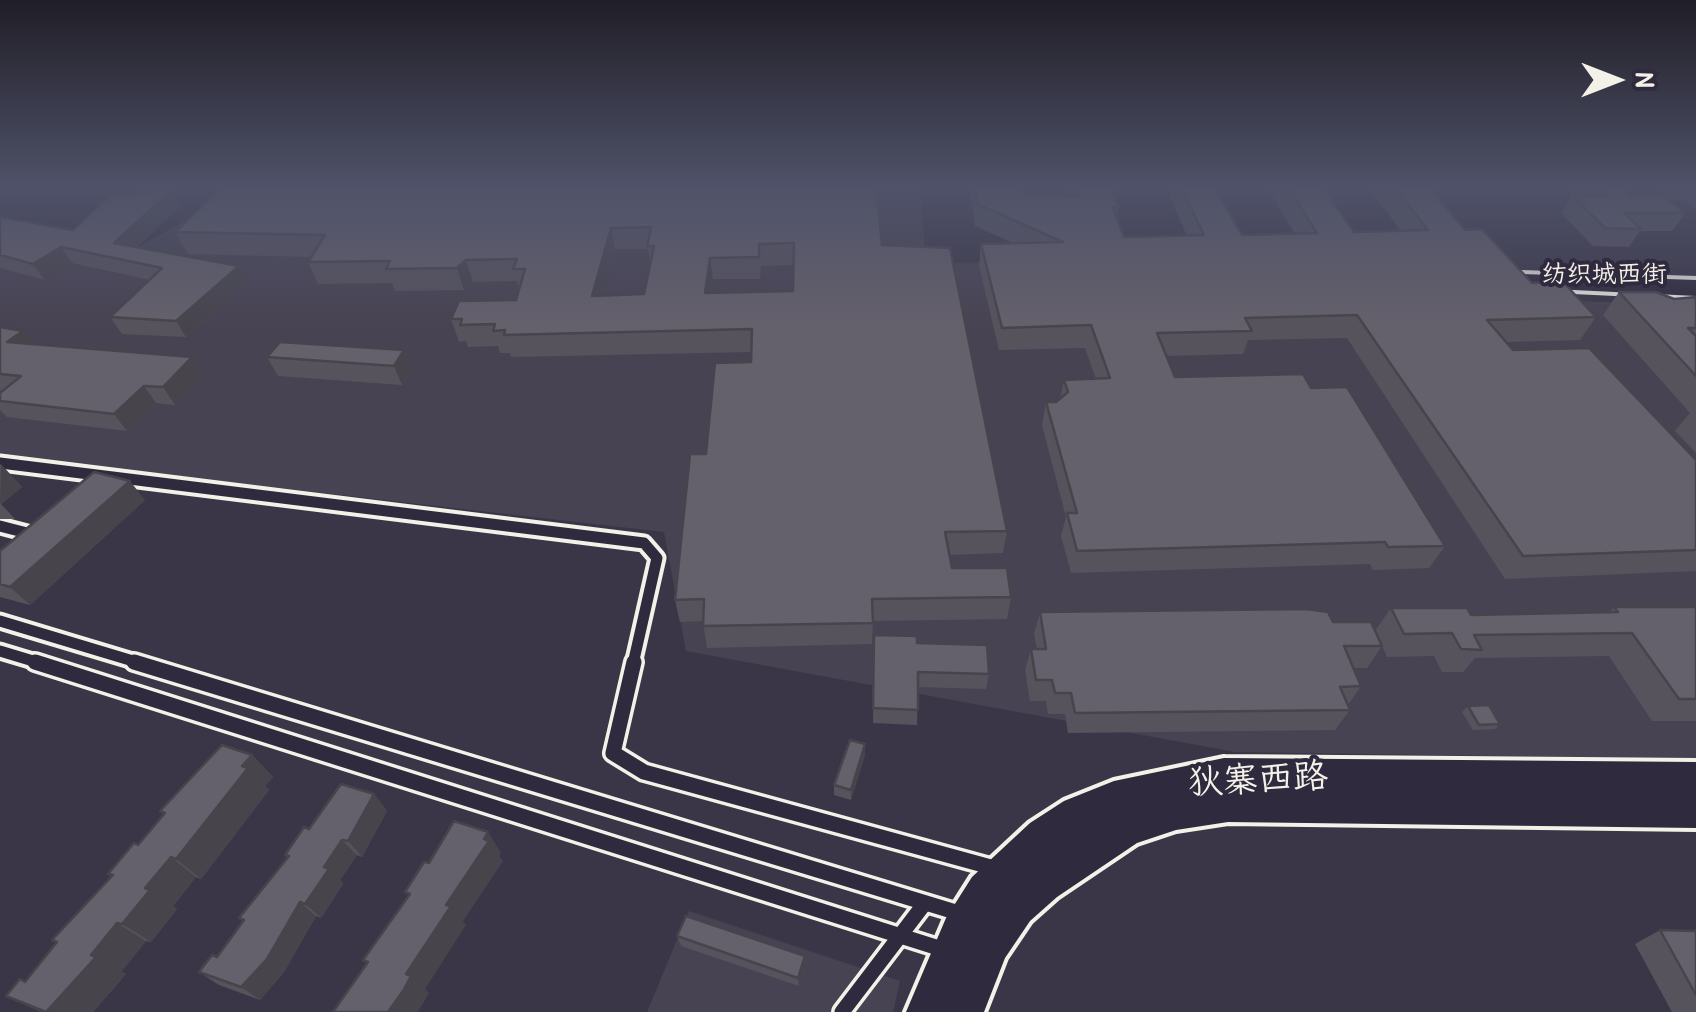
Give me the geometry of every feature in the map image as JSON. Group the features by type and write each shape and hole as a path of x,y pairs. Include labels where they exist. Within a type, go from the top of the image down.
{"main road":[{"name":"纺织城西街","path":"1696,274 1516,275 1525,286 1696,288"},
{"name":"狄寨西路","path":"930,1012 976,939 1026,877 1045,838 1079,815 1114,800 1224,776 1696,781"},
{"name":"狄寨西路","path":"1026,877 1126,826 1176,810 1228,802 1696,808"},
{"name":"狄寨西路","path":"960,1012 976,939"}],"lane":[{"path":"0,463 644,543 657,558 613,753 644,772 1026,877"},
{"path":"0,526 30,534 10,551"},
{"path":"0,622 925,903 976,939"},
{"path":"0,651 900,936 976,939"},
{"path":"842,1012 925,903"}],"shaded area":[{"path":"161,234 924,234 926,263 1486,259 1528,300 1696,304 1696,759 1235,752 686,651 664,532 0,456 0,248 128,253"},
{"path":"689,911 900,981 893,1012 647,1012"}],"building":[{"path":"0,234 124,234 114,243 239,266 176,321 110,317 162,268 61,247 33,264 0,255"},
{"path":"286,234 609,234 592,296 644,294 654,246 647,246 649,234 881,234 882,245 950,248 1007,531 945,532 952,568 1007,568 1011,597 872,599 873,623 703,626 704,599 675,600 690,454 706,454 715,363 751,362 752,329 504,335 505,330 493,331 495,324 460,325 462,319 451,319 459,301 516,300 525,269 513,269 517,259 466,260 457,268 386,269 390,261 308,262 325,235","holes":["794,243 793,291 705,293 710,258 759,257 759,244"]},
{"path":"1045,234 1487,234 1532,283 1563,282 1596,317 1487,320 1513,350 1589,348 1696,460 1696,550 1523,556 1357,315 1245,318 1252,331 1157,333 1175,377 1303,374 1311,388 1347,387 1445,546 1388,547 1385,542 1077,551 1067,513 1077,513 1046,402 1056,402 1068,392 1064,380 1110,378 1091,325 1002,328 981,244 1063,242"},
{"path":"1619,292 1656,292 1674,299 1696,297 1696,328 1688,328 1696,336 1696,376"},
{"path":"0,327 23,331 7,342 192,357 163,387 144,386 114,414 0,401 0,393 21,376 0,374"},
{"path":"280,342 404,350 394,366 267,357"},
{"path":"94,472 130,481 10,587 0,584 0,551"},
{"path":"1614,607 1696,607 1696,699 1679,699 1632,633 1474,635 1482,650 1461,649 1452,633 1404,634 1391,608 1467,608 1471,615 1618,612"},
{"path":"1040,612 1328,612 1333,622 1371,622 1382,646 1344,646 1361,686 1340,687 1350,710 1075,713 1071,693 1055,693 1052,680 1036,680 1031,649 1046,649"},
{"path":"874,635 917,636 917,643 987,645 989,674 918,672 918,710 873,708"},
{"path":"1489,705 1500,724 1479,725 1468,706"},
{"path":"850,740 865,744 851,790 834,785"},
{"path":"222,745 252,755 242,766 248,768 176,859 171,857 145,888 150,890 122,924 117,923 91,955 96,957 46,1012 6,996 20,979 25,982 57,942 52,940 113,875 108,874 134,843 138,845 165,813 160,811"},
{"path":"341,784 374,794 348,841 342,840 324,867 329,869 305,904 300,902 267,959 241,987 199,972 212,955 217,957 244,920 239,918 289,856 285,855 304,827 309,829"},
{"path":"454,821 488,832 484,839 489,841 406,974 411,976 403,991 388,1012 333,1012 368,962 363,960 410,894 405,892 424,862 429,863"},
{"path":"686,916 805,956 798,978 677,936"},
{"path":"1660,930 1696,931 1696,995"}]}
